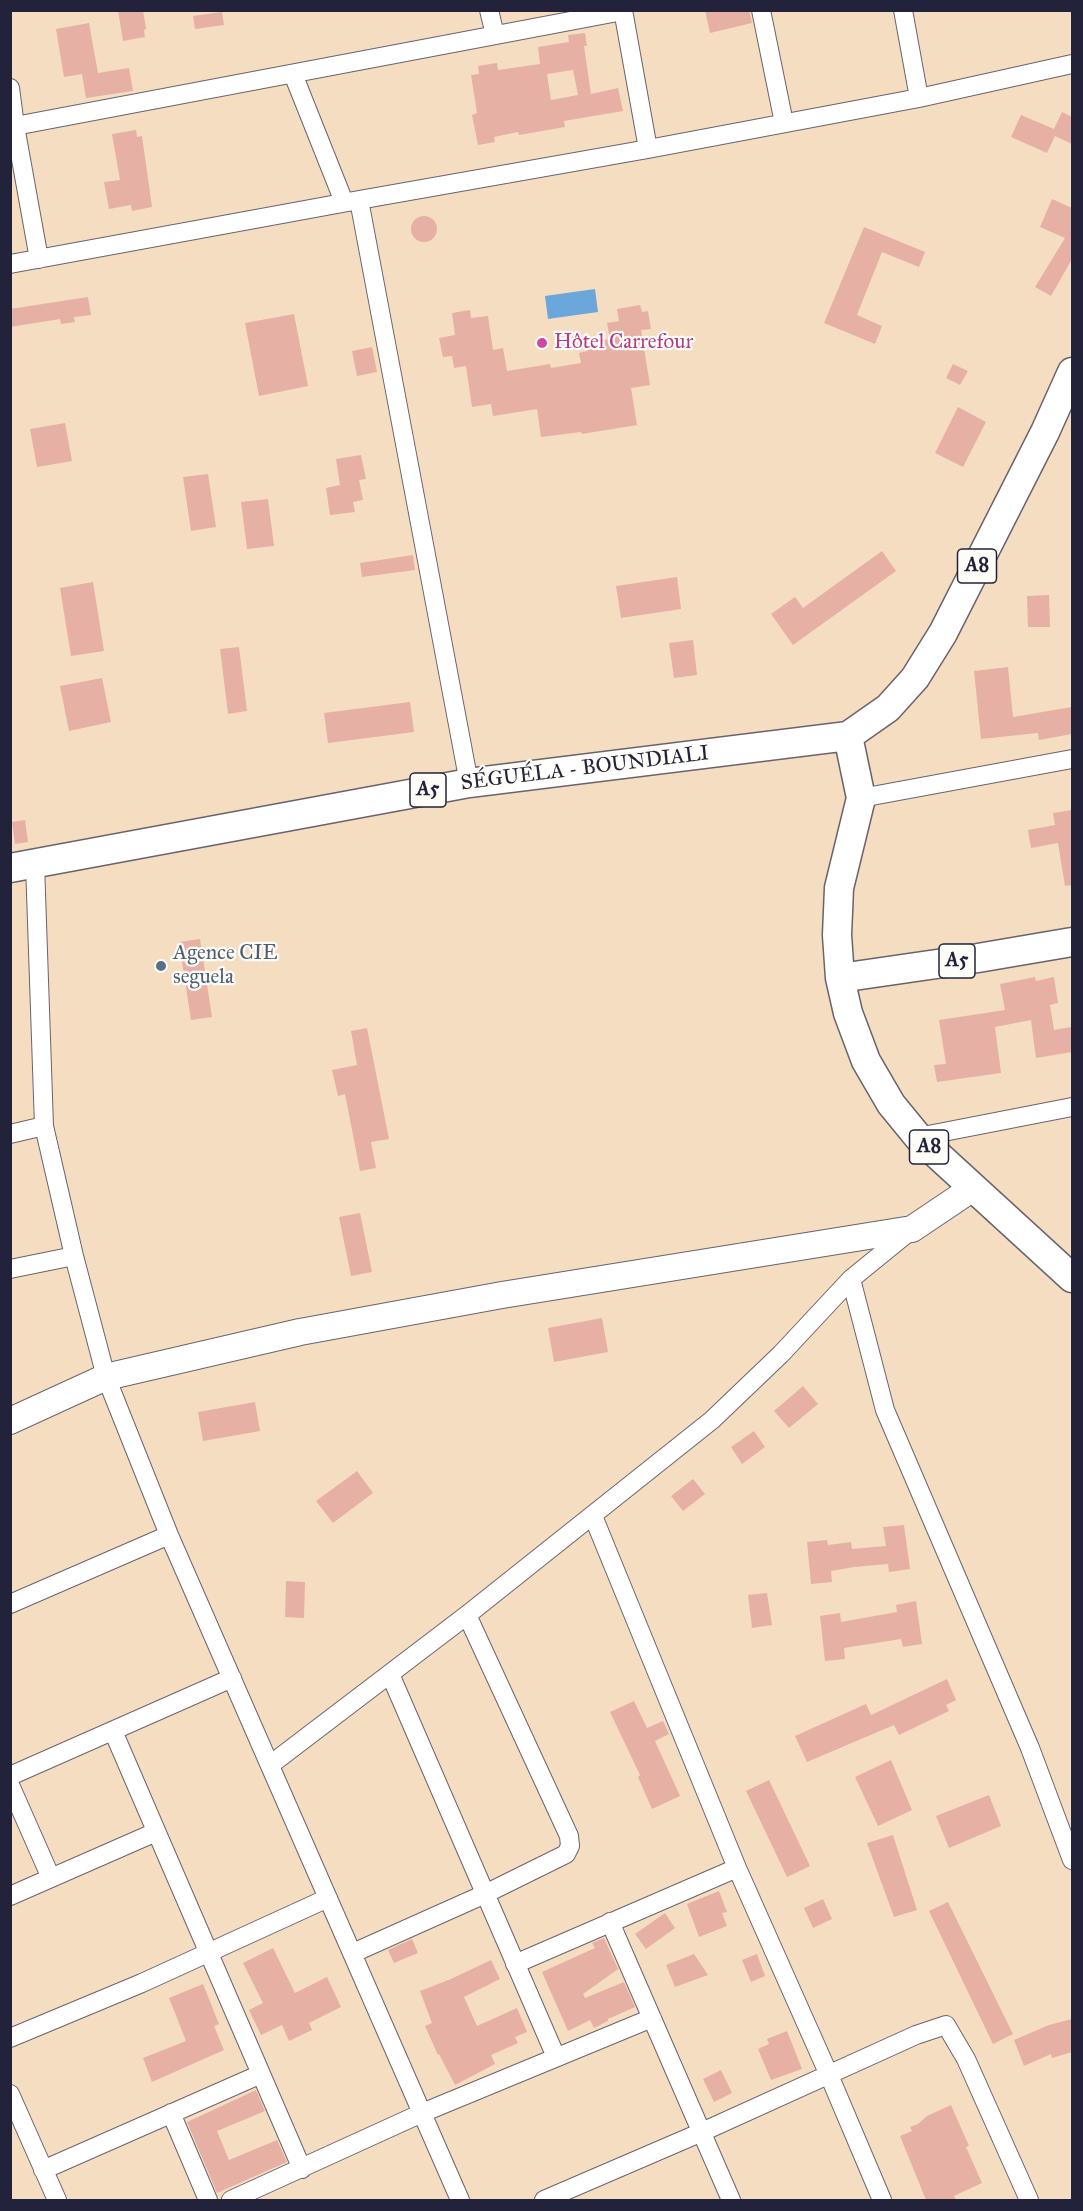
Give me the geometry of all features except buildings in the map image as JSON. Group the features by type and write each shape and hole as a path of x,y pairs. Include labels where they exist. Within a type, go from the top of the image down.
{"main road":[{"name":"A8","path":"848,736 888,708 915,678 944,633 1045,432 1072,372"},
{"name":"SÉGUÉLA - BOUNDIALI","path":"23,866 469,783 848,736"},
{"path":"840,978 837,935 839,888 861,798 848,736"},
{"name":"A5","path":"840,978 1072,942"},
{"name":"A8","path":"840,978 848,1013 866,1061 891,1104 918,1137 1072,1278"},
{"path":"10,1421 105,1377 300,1332 502,1295 912,1229 973,1188"}],"street":[{"path":"489,10 495,35"},
{"path":"761,10 784,123"},
{"path":"903,10 919,98"},
{"path":"15,126 623,11 648,149"},
{"path":"10,264 919,98 1072,64"},
{"path":"293,74 351,201 469,783"},
{"path":"10,88 39,259"},
{"path":"861,798 1072,759"},
{"path":"23,866 44,1126 105,1377 169,1536 459,2200"},
{"path":"918,1137 1072,1107"},
{"path":"10,1134 44,1126"},
{"path":"270,1764 467,1615 712,1420 781,1354 850,1279 912,1229"},
{"path":"10,1269 74,1256"},
{"path":"850,1279 885,1410 1030,1748 1072,1860"},
{"path":"593,1516 736,1868 829,2075 882,2200"},
{"path":"10,1604 169,1536"},
{"path":"353,1953 485,1894 566,1854 570,1846 569,1836 467,1615"},
{"path":"390,1674 556,2057"},
{"path":"10,1776 232,1678"},
{"path":"113,1731 302,2169"},
{"path":"10,1785 51,1878"},
{"path":"10,1896 156,1832"},
{"path":"515,1964 736,1868"},
{"path":"10,2038 142,1983 328,1898"},
{"path":"610,1922 731,2200"},
{"path":"231,2200 422,2113 652,2018"},
{"path":"544,2200 702,2132 916,2035 946,2025 966,2059 1029,2200"},
{"path":"43,2170 261,2074"},
{"path":"10,2094 57,2200"},
{"path":"171,2113 208,2200"}],"water":[{"path":"595,289 598,312 548,319 545,296"}],"place":[{"name":"Hôtel Carrefour","path":"542,343"},
{"name":"Agence CIE seguela","path":"161,966"}]}
